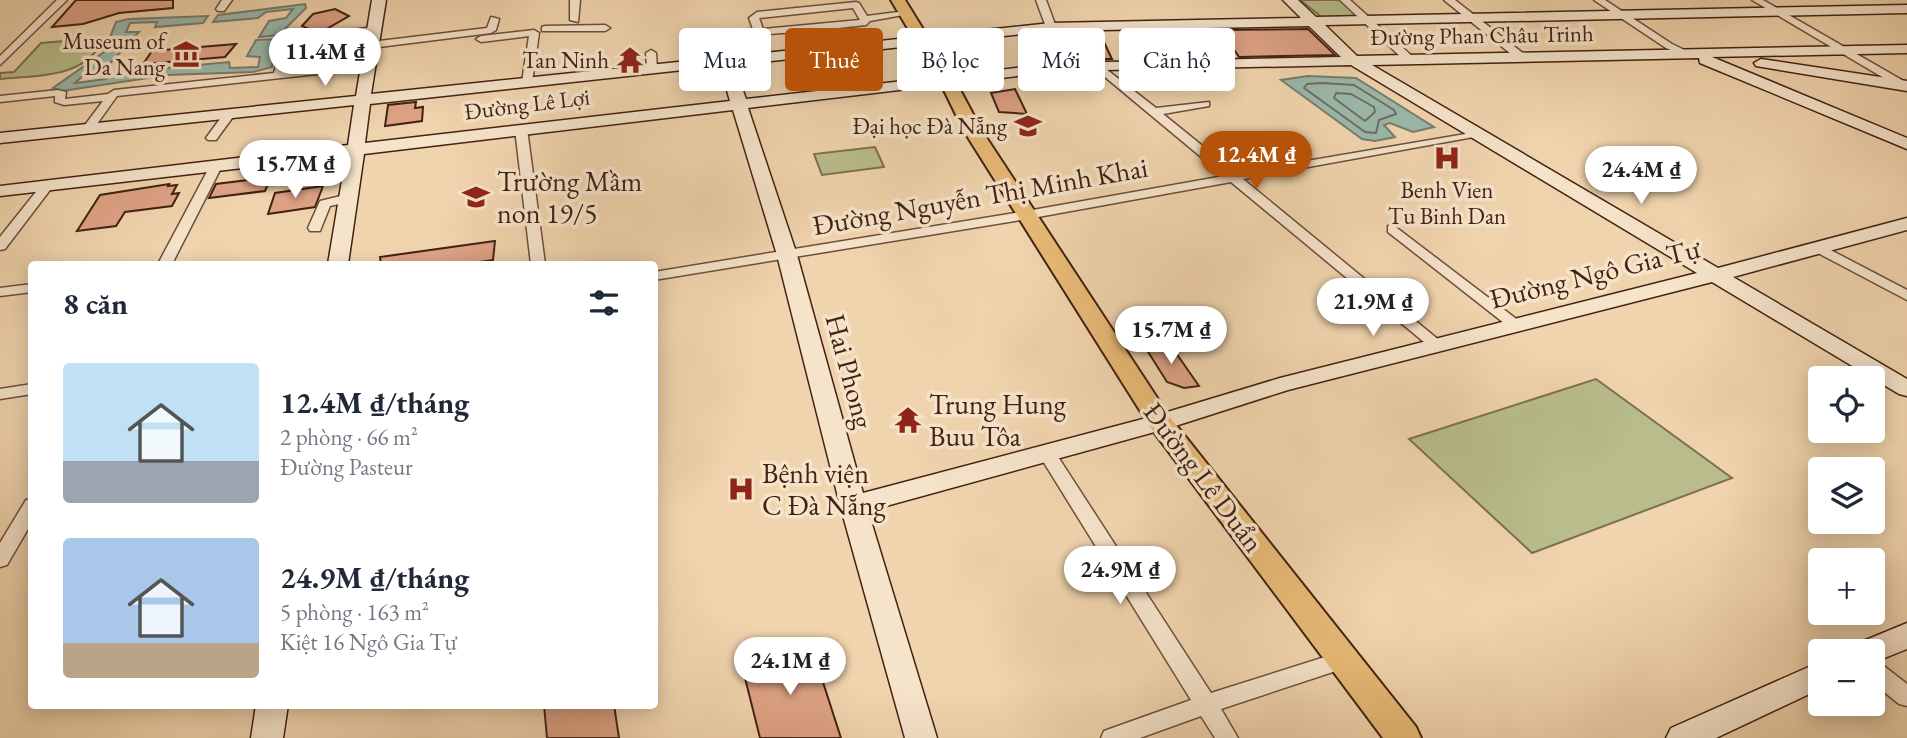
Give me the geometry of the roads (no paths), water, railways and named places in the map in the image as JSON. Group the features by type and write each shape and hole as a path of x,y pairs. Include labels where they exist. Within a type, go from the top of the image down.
{"main road":[{"name":"Đường Lê Duẩn","path":"888,0 898,8 911,28"},
{"name":"Đường Lê Duẩn","path":"949,91 1160,422 1404,738"}],"street":[{"path":"3,57 62,0"},
{"path":"338,261 358,149 361,100 381,0"},
{"path":"575,0 575,20"},
{"path":"1041,0 1051,27"},
{"path":"1290,0 1353,60 1907,389"},
{"path":"1346,0 1409,60"},
{"path":"1449,0 1520,56"},
{"path":"1599,0 1669,47 1728,68 1907,144"},
{"path":"1757,0 1905,85"},
{"path":"758,28 754,18 757,15 856,5 866,22 813,28"},
{"path":"864,19 898,8"},
{"path":"1004,32 1051,27 1907,9"},
{"path":"279,76 285,41 491,30 494,19"},
{"path":"545,29 605,28"},
{"path":"471,40 534,33 527,82"},
{"path":"1744,57 1843,50 1907,49"},
{"path":"651,52 652,69"},
{"name":"Đường Phan Châu Trinh","path":"1105,65 1520,56 1688,54 1744,57"},
{"path":"1744,57 1905,85"},
{"path":"88,129 110,97 117,92 367,66"},
{"path":"0,138 679,66"},
{"path":"1105,72 1435,344"},
{"name":"Đường Lê Lợi","path":"0,191 897,85"},
{"name":"Hai Phong","path":"735,91 787,255 853,505 921,738"},
{"path":"0,99 58,93 62,94 59,100 64,102 110,97"},
{"path":"1153,112 1205,103"},
{"path":"212,138 229,114"},
{"path":"521,130 538,261"},
{"name":"Đường Nguyễn Thị Minh Khai","path":"658,275 1027,215 1479,133"},
{"path":"167,261 216,166"},
{"path":"0,246 47,186"},
{"path":"315,228 325,204 349,198"},
{"name":"Đường Ngô Gia Tự","path":"853,505 1160,422 1280,385 1907,225"},
{"path":"1393,229 1514,324"},
{"path":"1821,249 1907,296"},
{"path":"0,292 28,288"},
{"path":"0,394 28,389"},
{"path":"1047,453 1227,738"},
{"path":"0,560 28,512"},
{"path":"1885,645 1907,635"},
{"path":"1112,738 1206,704 1344,660"},
{"path":"1885,679 1907,697"},
{"path":"1682,738 1808,680"},
{"path":"267,738 271,709"}],"water":[{"path":"305,4 306,8 279,35 259,37 269,21 286,18 293,9 266,12 258,18 213,22 218,15"},
{"path":"208,16 203,23 155,27 157,22 130,23 126,32 139,32 104,70 87,72 75,83 106,79 115,73 229,62 230,68 258,67 260,57 247,56 256,40 276,39 272,67 253,72 168,75 62,91 53,88 104,52 116,22 128,19"},
{"path":"1308,76 1356,78 1434,127 1413,132 1390,123 1384,125 1395,137 1375,141 1362,139 1281,80"}],"place":[{"name":"Museum of Da Nang","path":"186,54"},
{"name":"Tan Ninh","path":"630,60"},
{"name":"Đại học Đà Nẵng","path":"1028,126"},
{"name":"Benh Vien Tu Binh Dan","path":"1447,158"},
{"name":"Trường Mầm non 19/5","path":"476,197"},
{"name":"Trung Hung Buu Tôa","path":"908,420"},
{"name":"Bệnh viện C Đà Nẵng","path":"741,489"}]}
